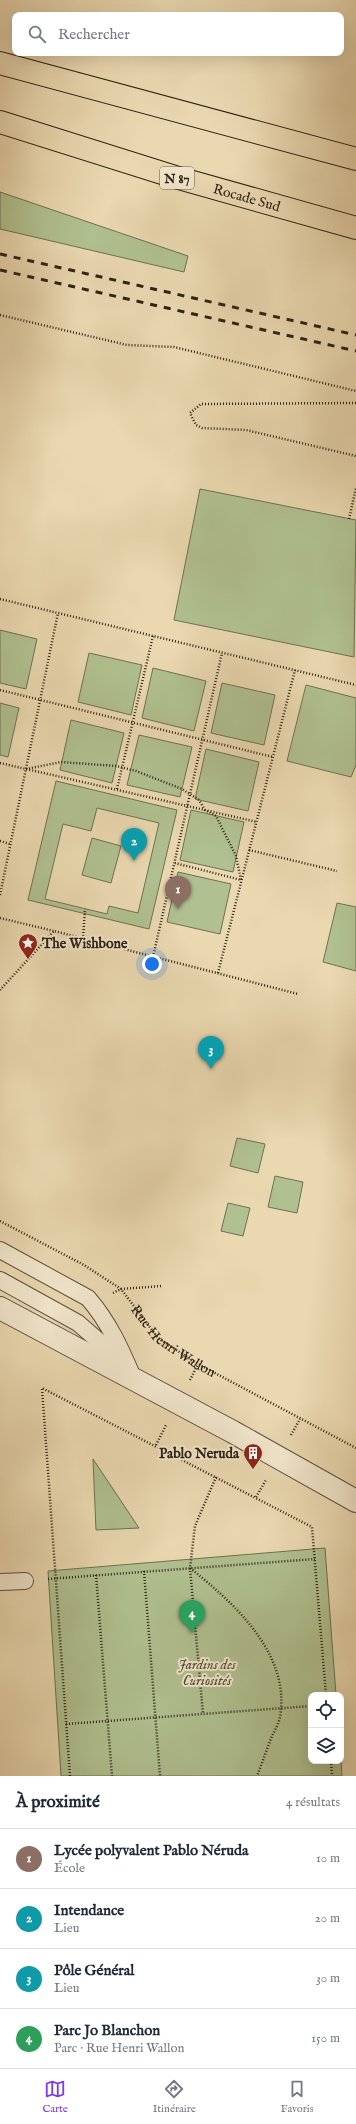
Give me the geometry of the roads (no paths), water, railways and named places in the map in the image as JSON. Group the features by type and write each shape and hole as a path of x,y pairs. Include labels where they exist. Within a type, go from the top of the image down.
{"highway":[{"path":"0,63 356,159"},
{"name":"Rocade Sud","path":"0,122 175,177 356,228"}],"street":[{"path":"0,1308 233,1432 356,1501"}],"lane":[{"path":"0,1250 88,1298 98,1310 121,1348 134,1380"},
{"path":"0,1280 78,1323 108,1350 134,1380"},
{"path":"0,1582 25,1581"}],"railway":[{"path":"0,254 356,335"},
{"path":"0,270 356,351"}],"place":[{"name":"Intendance","path":"134,861"},
{"name":"Lycée polyvalent Pablo Néruda","path":"178,909"},
{"name":"The Wishbone","path":"28,960"},
{"name":"Pôle Général","path":"211,1069"},
{"name":"Pablo Neruda","path":"253,1470"},
{"name":"Parc Jo Blanchon","path":"192,1633"}],"park label":[{"name":"Jardins des Curiosités","path":"207,1672"}]}
